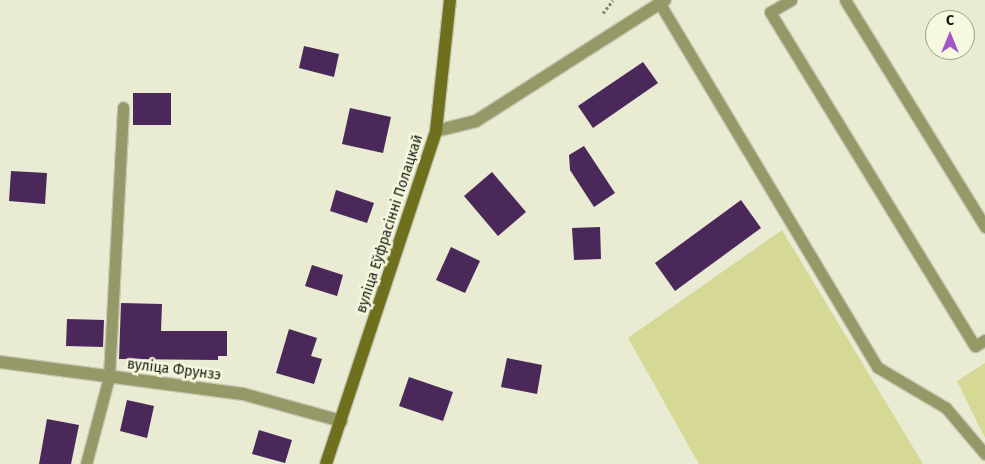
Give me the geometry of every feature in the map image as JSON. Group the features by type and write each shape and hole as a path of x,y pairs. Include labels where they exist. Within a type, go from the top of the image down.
{"main road":[{"path":"436,131 450,0"},
{"name":"вуліца Еўфрасінні Полацкай","path":"326,464 436,131"}],"street":[{"name":"вуліца Еўфрасінні Полацкай","path":"436,131 476,120 662,2"},
{"name":"вуліца Фрунзэ","path":"0,362 243,394 341,421"}],"lane":[{"path":"791,0 770,12 976,346 985,340"},
{"path":"845,0 985,227"},
{"path":"662,2 877,366 946,408 985,454"},
{"path":"86,464 109,377 123,107"}],"path":[{"path":"603,13 612,0"}],"green space":[{"path":"782,230 923,464 699,464 628,338"},
{"path":"985,363 985,438 957,381"}],"building":[{"path":"304,46 339,54 334,77 299,68"},
{"path":"643,62 658,83 593,128 578,106"},
{"path":"133,93 171,93 171,125 133,125"},
{"path":"350,108 391,117 383,153 342,144"},
{"path":"584,146 615,193 594,207 570,170 569,155"},
{"path":"11,171 47,173 45,204 9,201"},
{"path":"492,172 526,212 498,236 464,196"},
{"path":"336,190 374,203 367,223 330,211"},
{"path":"741,200 761,228 675,291 655,263"},
{"path":"600,227 601,259 574,260 572,228"},
{"path":"451,247 480,261 465,293 436,280"},
{"path":"312,265 343,275 337,296 305,286"},
{"path":"121,303 162,304 161,331 227,331 227,356 218,356 218,360 119,359"},
{"path":"67,319 104,320 103,347 66,346"},
{"path":"289,329 317,338 311,356 322,359 314,384 276,373"},
{"path":"507,358 542,365 537,394 501,387"},
{"path":"409,377 453,392 443,421 399,406"},
{"path":"127,400 154,406 147,438 120,431"},
{"path":"47,419 79,425 71,464 39,464"},
{"path":"259,430 292,440 285,463 252,454"}]}
